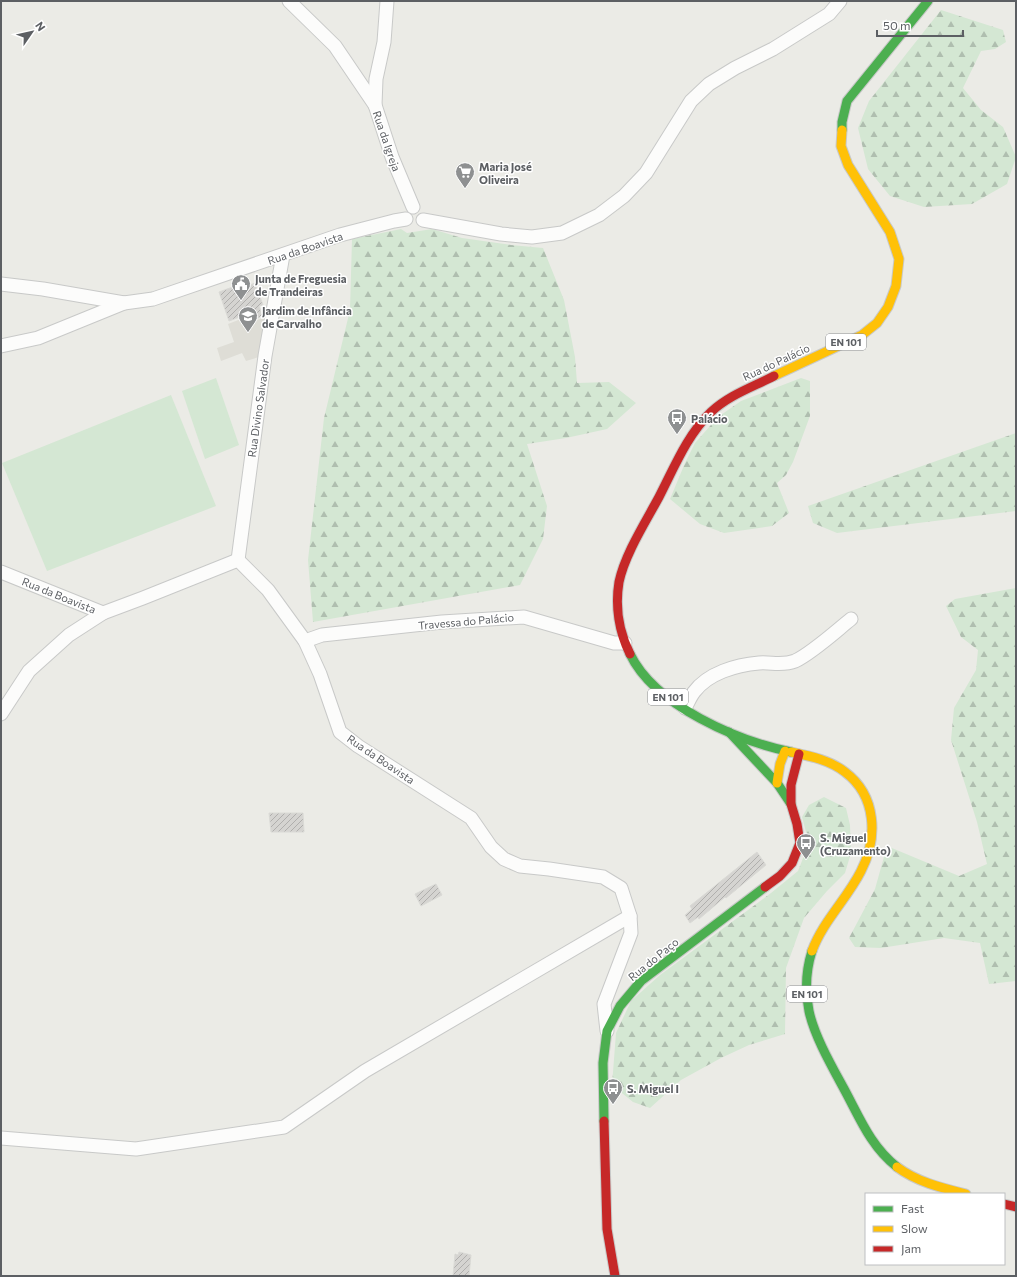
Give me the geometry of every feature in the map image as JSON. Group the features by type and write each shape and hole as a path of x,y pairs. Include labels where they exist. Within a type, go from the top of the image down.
{"main road":[{"name":"Rua do Palácio","path":"625,643 618,614 619,583 630,551 694,431 712,410 735,395 862,334 877,323 888,307 896,286 899,259 890,232 848,165 841,146 842,122 847,101 928,1"},
{"name":"EN 101","path":"625,643 634,661 645,677 664,695 715,727 762,745 823,760 840,767 852,778 867,800 872,821 873,838 866,863 826,922 814,945 808,964 806,983 809,1013 826,1054 869,1137 887,1159 903,1172 923,1183 962,1193"},
{"path":"729,732 777,783 792,804"},
{"path":"777,783 780,764 785,751"},
{"name":"Rua do Paço","path":"615,1276 607,1229 603,1063 607,1031 620,1006 641,981 780,876 792,863 800,843 798,824 792,804 791,785 799,754"},
{"path":"1005,1204 1016,1207"}],"street":[{"path":"289,1 335,46 375,105"},
{"name":"Rua da Igreja","path":"387,1 384,42 376,79 375,105 392,157 413,207"},
{"path":"423,220 422,211 416,207 413,207 407,211 406,219 409,223 415,225 423,220 501,234 532,236 562,233 599,215 624,196 646,173 691,101 709,84 829,14 840,1"},
{"name":"Rua da Boavista","path":"1,346 38,338 124,303 153,299 340,235 406,219"},
{"name":"Rua Divino Salvador","path":"238,560 265,356 283,255"},
{"path":"1,284 43,289 124,303"},
{"name":"Rua da Boavista","path":"1,572 103,612 143,598 238,560 268,590 305,641 320,674 340,732 358,746 472,818 491,847 504,859 520,866 603,877 621,888 630,916 631,933 604,1004 607,1031"},
{"path":"1,714 29,671 69,635 103,612"},
{"name":"Travessa do Palácio","path":"305,641 322,635 442,622 524,617 614,643 625,643"},
{"path":"685,708 694,692 705,680 718,673 743,665 760,663 784,664 796,660 818,646 851,619"},
{"path":"1,1138 136,1149 284,1127 364,1071 630,916"}],"shaded area":[{"name":"Jardim de Infância de Carvalho","path":"265,317 267,323 262,356 246,361 242,353 221,361 217,348 234,342 228,324 241,319 244,325"}],"green space":[{"path":"941,10 1003,30 1006,42 995,49 981,51 963,88 981,110 1003,127 1016,157 1007,184 972,204 924,207 890,196 868,169 858,128 869,101"},
{"path":"401,229 407,233 432,229 462,238 543,248 564,300 575,357 577,383 609,382 636,403 607,429 566,438 527,444 547,506 543,539 520,585 313,622 308,560 324,418 350,310 352,239"},
{"path":"216,378 239,445 205,459 182,391"},
{"path":"801,378 810,381 810,416 793,462 786,475 777,483 789,513 772,526 724,533 700,524 670,499 695,443 718,417 741,401"},
{"path":"171,395 216,506 47,571 2,463"},
{"path":"1016,433 1016,511 837,533 813,523 808,506"},
{"path":"1016,588 1016,981 989,984 980,943 944,938 881,948 855,947 849,938 875,889 887,846 959,876 987,864 977,822 951,740 954,708 976,670 978,650 961,637 946,606 955,599"},
{"path":"824,797 846,808 850,825 851,853 845,873 804,918 786,968 785,1034 749,1045 721,1058 681,1080 650,1108 633,1102 612,1085 616,1033 631,1001 660,975 771,893 798,871 809,843 802,817 809,805"}],"building":[{"path":"255,283 263,305 259,306 263,316 245,323 242,316 229,321 219,292 241,284 243,288"},
{"path":"269,813 303,813 304,832 271,832"},
{"path":"757,852 766,865 699,919 698,917 690,923 685,915 692,909 690,906"},
{"path":"436,884 442,895 421,906 415,894"},
{"path":"459,1252 471,1255 469,1276 453,1276 455,1254 458,1255"}],"traffic: fast":[{"path":"842,130 842,122 847,101 928,1"},
{"path":"630,654 642,673 658,690 678,705 723,730 770,747 791,752"},
{"path":"729,732 777,783 791,804"},
{"path":"604,1121 603,1063 607,1031 620,1006 641,981 765,887"},
{"path":"812,951 807,973 808,1003 811,1020 828,1060 866,1130 879,1150 897,1167"}],"traffic: slow":[{"path":"774,376 862,335 877,323 888,307 896,286 899,259 890,232 848,165 841,146 842,130"},
{"path":"777,783 780,764 785,751"},
{"path":"791,752 826,761 845,772 856,782 863,793 869,805 871,818 872,832 867,858 849,891 822,930 812,951"},
{"path":"897,1167 921,1181 962,1193"}],"traffic: jam":[{"path":"630,654 623,637 617,600 622,571 636,539 688,441 702,421 725,401 774,376"},
{"path":"765,887 780,876 792,863 800,843 797,824 791,804 791,785 799,754"},
{"path":"604,1121 607,1229 615,1276"},
{"path":"1005,1204 1016,1207"}],"place":[{"name":"Maria José Oliveira","path":"465,189"},
{"name":"Junta de Freguesia de Trandeiras","path":"241,301"},
{"name":"Jardim de Infância de Carvalho","path":"248,333"},
{"name":"Palácio","path":"677,435"},
{"name":"S. Miguel (Cruzamento)","path":"806,860"},
{"name":"S. Miguel I","path":"613,1105"}]}
